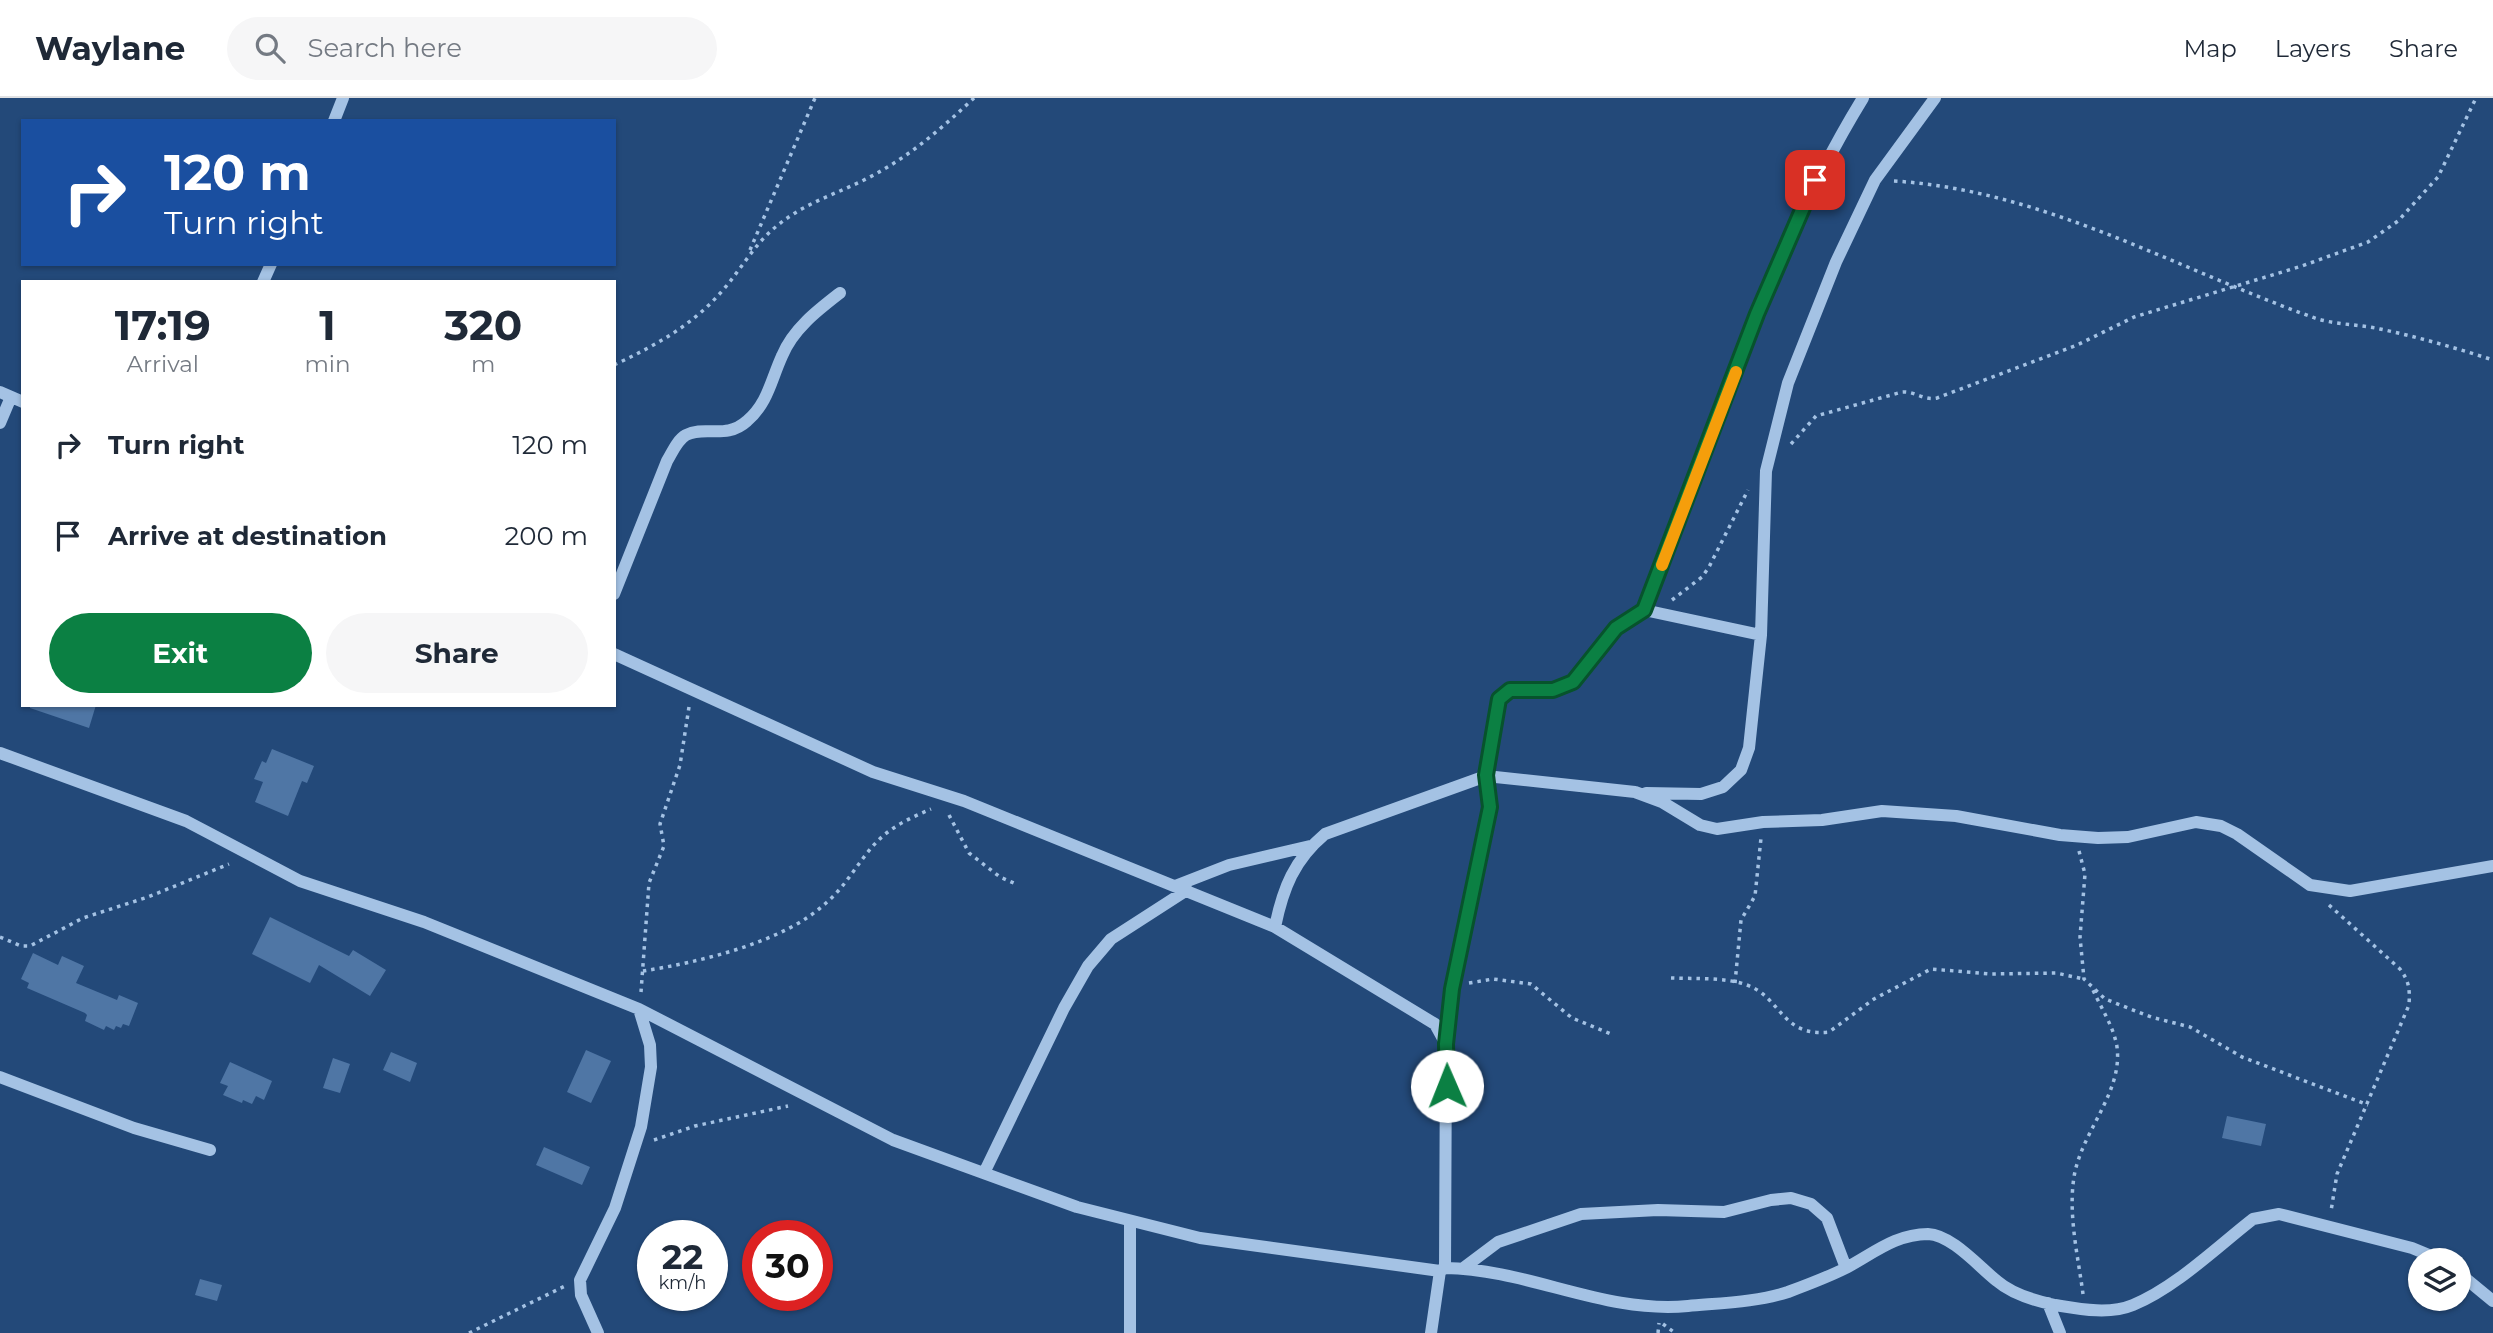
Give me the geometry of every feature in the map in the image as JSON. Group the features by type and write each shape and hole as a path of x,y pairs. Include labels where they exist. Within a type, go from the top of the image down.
{"street":[{"path":"335,119 343,98"},
{"path":"1650,611 1757,314 1815,180 1864,98"},
{"path":"1275,927 1280,898 1294,867 1325,834 1486,775 1635,793 1701,794 1723,787 1741,770 1749,748 1761,635 1766,471 1788,383 1836,262 1875,180 1935,98"},
{"path":"616,589 662,472 679,442 687,435 727,433 744,424 761,407 782,354 812,314 840,293"},
{"path":"0,423 11,397"},
{"path":"1430,1333 1442,1270 1446,1044 1452,989 1490,807 1486,775 1502,695 1510,690 1553,690 1573,682 1616,628 1650,611 1761,635"},
{"path":"616,655 873,772 964,801 1275,927 1435,1024 1446,1044"},
{"path":"0,754 149,805 219,836 300,881 424,922 639,1009 893,1140 1077,1207 1200,1238 1442,1270 1462,1269 1550,1284 1599,1301 1666,1308 1786,1293 1846,1268 1889,1242 1911,1235 1936,1235 2006,1289 2048,1303 2086,1311 2131,1306 2158,1292 2253,1219 2279,1214 2412,1248"},
{"path":"1635,793 1662,802 1709,828 1763,822 1822,820 1882,811 1956,816 2075,836 2128,837 2196,822 2221,826 2310,886 2350,891 2493,866"},
{"path":"984,1173 1064,1007 1088,966 1111,939 1181,888 1228,865 1278,851 1311,846"},
{"path":"598,1333 582,1295 580,1280 604,1235 636,1144 651,1067 650,1045 639,1009"},
{"path":"0,1077 134,1128 210,1150"},
{"path":"1462,1269 1498,1242 1581,1214 1658,1210 1724,1212 1771,1200 1791,1198 1811,1204 1827,1218 1846,1268"},
{"path":"1130,1222 1130,1333"},
{"path":"2471,1283 2493,1301"},
{"path":"2048,1303 2060,1333"}],"path":[{"path":"616,364 680,331 725,288 748,254 815,98"},
{"path":"748,254 777,225 808,203 865,180 909,156 974,98"},
{"path":"1650,611 1702,577 1749,487 1816,416 1902,392 1913,391 1927,398 1937,398 2077,345 2134,317 2368,242 2398,221 2448,161 2476,98"},
{"path":"1875,180 1942,184 2006,200 2157,254 2315,318 2378,329 2493,360"},
{"path":"639,1009 649,883 664,846 660,824 684,748 692,691"},
{"path":"643,971 716,955 804,920 827,903 874,844 901,822 941,805 964,801"},
{"path":"947,813 969,853 1000,877 1016,884"},
{"path":"1735,983 1741,920 1755,896 1763,822"},
{"path":"2075,836 2085,874 2080,937 2084,979"},
{"path":"0,937 21,946 30,946 83,918 148,897 250,855"},
{"path":"2310,886 2408,979 2409,1005 2337,1174 2328,1227"},
{"path":"1671,978 1735,983 1757,991 1797,1028 1829,1032 1874,999 1931,969 1991,974 2056,973 2084,979 2105,999 2151,1017 2190,1027 2242,1057 2368,1105"},
{"path":"1452,989 1493,979 1531,984 1572,1018 1611,1034"},
{"path":"2086,1311 2074,1236 2074,1178 2079,1156 2116,1073 2117,1048 2091,986"},
{"path":"636,1144 762,1110 818,1103"},
{"path":"469,1333 580,1280"},
{"path":"1660,1322 1675,1333"}],"building":[{"path":"30,707 95,707 89,728"},
{"path":"272,749 314,766 307,783 302,781 288,816 255,802 263,782 254,779 262,761 266,763"},
{"path":"270,917 349,956 353,950 386,970 370,996 319,965 310,983 252,954"},
{"path":"33,953 58,965 62,956 84,966 76,983 117,1000 119,995 138,1003 129,1026 123,1024 121,1028 116,1026 114,1030 106,1026 104,1030 85,1021 85,1013 27,988 29,983 21,979"},
{"path":"586,1050 611,1061 591,1103 567,1092"},
{"path":"391,1052 417,1063 410,1082 383,1070"},
{"path":"333,1058 350,1064 340,1093 323,1088"},
{"path":"230,1062 272,1081 264,1100 256,1096 252,1104 243,1100 242,1103 223,1095 228,1086 220,1083"},
{"path":"2227,1116 2266,1124 2261,1146 2222,1138"},
{"path":"544,1147 590,1167 582,1185 536,1165"},
{"path":"200,1279 222,1285 217,1301 195,1295"}],"slow traffic":[{"path":"1662,565 1690,486 1736,372"}],"route":[{"path":"1447,1086 1446,1044 1452,989 1490,807 1486,775 1499,699 1510,690 1553,690 1573,682 1591,663 1616,628 1644,610 1757,314 1815,180"}]}
